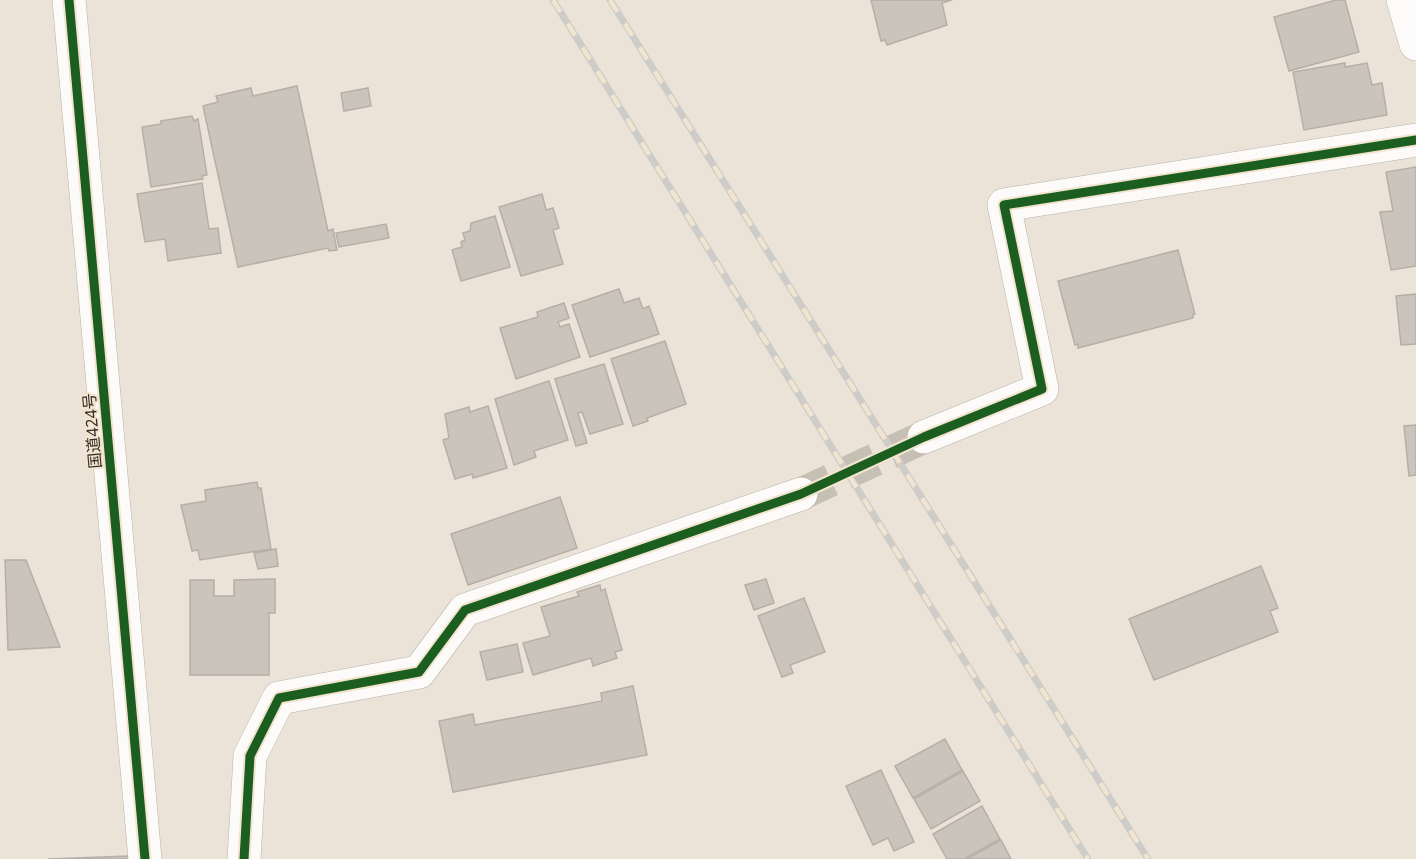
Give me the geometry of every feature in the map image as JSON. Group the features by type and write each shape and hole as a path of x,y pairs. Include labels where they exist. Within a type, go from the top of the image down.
{"main road":[{"name":"国道424号","path":"69,0 145,859"},
{"path":"1403,0 1416,44"},
{"path":"924,437 1042,389 1004,205 1416,140"},
{"path":"244,859 250,756 279,698 419,672 465,610 801,494"}],"building":[{"path":"871,0 952,0 942,3 947,25 887,45 885,40 881,41"},
{"path":"1336,0 1345,0 1359,52 1289,71 1274,17"},
{"path":"1345,63 1345,67 1367,63 1372,85 1382,83 1387,115 1304,130 1293,72"},
{"path":"297,86 328,231 333,229 337,250 329,251 328,248 238,267 203,106 218,102 216,96 251,88 253,96"},
{"path":"368,88 371,106 344,111 341,93"},
{"path":"192,116 194,121 198,119 207,175 202,176 203,179 151,187 142,127"},
{"path":"1416,167 1416,266 1391,270 1380,212 1393,211 1386,172"},
{"path":"202,183 209,229 218,228 221,253 168,261 165,239 145,242 137,194"},
{"path":"542,194 546,210 553,208 559,228 553,230 563,264 521,276 499,207"},
{"path":"495,216 510,267 461,281 452,250 462,247 461,242 465,240 463,233 470,231 471,223"},
{"path":"386,224 389,238 339,247 336,233"},
{"path":"1178,250 1195,314 1193,318 1078,348 1078,344 1075,345 1058,281"},
{"path":"619,289 624,303 639,298 643,309 649,306 659,334 590,357 572,305"},
{"path":"1416,294 1416,344 1401,345 1396,296"},
{"path":"564,303 569,318 558,322 560,327 569,324 580,357 516,379 500,328 538,317 537,312"},
{"path":"665,341 686,404 647,418 648,421 633,426 611,359"},
{"path":"604,364 623,424 590,434 582,412 578,413 587,443 576,446 555,379"},
{"path":"549,381 568,440 534,451 536,457 514,465 495,399"},
{"path":"488,406 507,468 473,478 472,474 455,479 443,440 449,438 445,414 469,407 470,412"},
{"path":"1416,425 1416,475 1409,476 1404,426"},
{"path":"257,482 258,488 261,488 271,549 200,560 198,550 192,551 181,505 206,501 205,490"},
{"path":"560,497 577,548 468,585 451,534"},
{"path":"276,549 278,566 258,569 254,553"},
{"path":"5,560 26,560 60,647 8,650"},
{"path":"1261,566 1278,608 1270,611 1278,632 1154,680 1129,619"},
{"path":"275,579 275,613 269,613 269,675 190,675 190,580 214,580 214,596 234,596 234,580"},
{"path":"766,579 774,603 754,610 745,585"},
{"path":"600,585 601,591 605,589 622,650 615,652 617,658 593,666 591,658 533,675 523,643 550,636 541,607 579,596 577,592"},
{"path":"804,598 825,652 790,665 793,673 782,677 758,616"},
{"path":"517,644 523,672 487,680 480,652"},
{"path":"633,686 647,755 453,792 439,721 473,714 475,725 602,701 601,693"},
{"path":"945,739 962,770 913,798 895,766"},
{"path":"881,770 914,842 894,851 888,838 873,845 846,786"},
{"path":"963,771 980,801 931,829 914,799"},
{"path":"982,806 1000,839 964,859 947,859 933,834"},
{"path":"1001,840 1011,859 967,859"},
{"path":"128,856 128,859 48,859"}],"tunnel":[{"path":"801,494 924,437"}],"railway":[{"path":"553,0 1088,859"},
{"path":"610,0 1148,859"}],"cycle path":[{"path":"69,0 145,859"},
{"path":"244,859 250,756 279,698 419,672 465,610 801,494 924,437 1042,389 1004,205 1416,140"}]}
